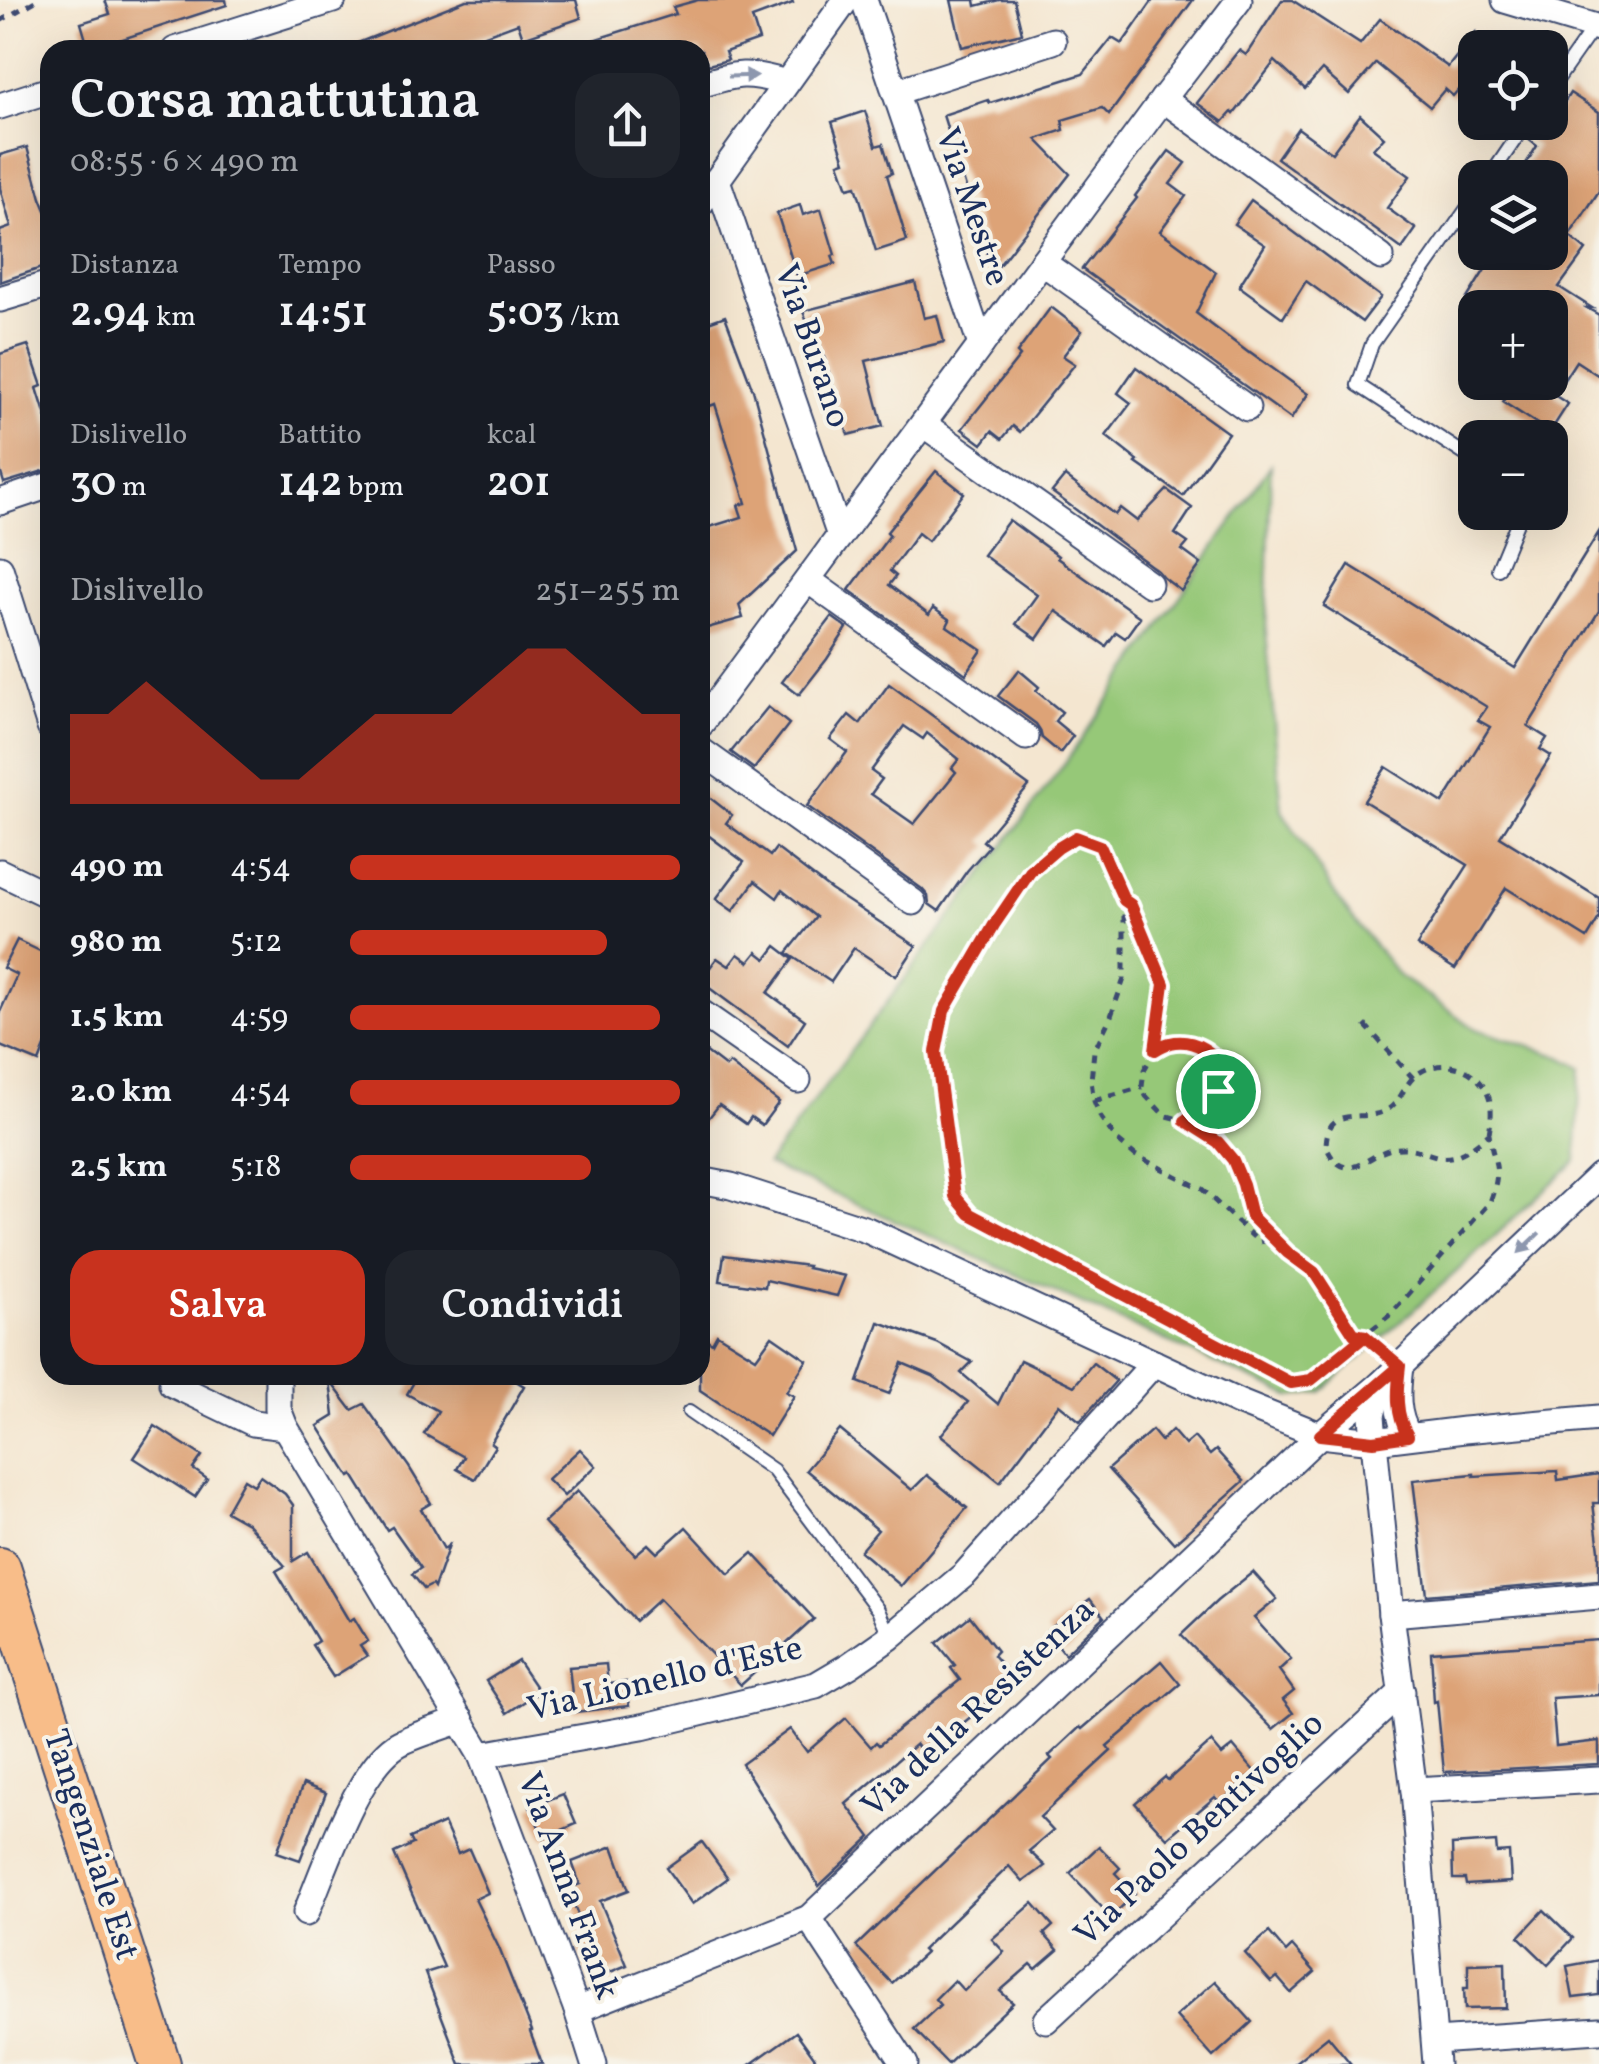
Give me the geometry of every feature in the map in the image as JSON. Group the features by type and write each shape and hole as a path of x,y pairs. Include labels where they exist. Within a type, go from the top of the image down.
{"main road":[{"name":"Tangenziale Est","path":"0,1568 19,1648 160,2064"}],"street":[{"path":"207,40 333,0"},
{"path":"710,190 846,0"},
{"name":"Via Mestre","path":"864,0 981,345"},
{"path":"710,712 1239,0"},
{"path":"1505,0 1597,28"},
{"name":"Via Mestre","path":"895,92 1052,41"},
{"path":"710,81 736,74 786,83"},
{"path":"0,106 40,93"},
{"path":"1162,99 1380,257"},
{"name":"Via Burano","path":"717,180 840,536"},
{"path":"1042,262 1247,408"},
{"path":"0,299 40,287"},
{"path":"922,424 1149,584"},
{"path":"0,502 40,489"},
{"path":"0,568 40,676"},
{"path":"808,580 1026,736"},
{"path":"710,757 913,902"},
{"path":"0,872 40,891"},
{"path":"710,1019 798,1080"},
{"name":"Via della Resistenza","path":"577,2010 809,1918 1599,1176"},
{"path":"710,1182 866,1230 1238,1402 1320,1435 1374,1441 1599,1418"},
{"name":"Via Lionello d'Este","path":"480,1755 642,1727 816,1685 850,1666 965,1574 1154,1363"},
{"path":"1390,1375 1408,1436"},
{"path":"1390,1375 1372,1414 1414,1790 1436,2052 1599,2030"},
{"path":"174,1385 254,1423 284,1427"},
{"name":"Via Anna Frank","path":"278,1385 278,1409 284,1427 480,1755 594,2064"},
{"path":"1392,1614 1599,1596"},
{"name":"Via Paolo Bentivoglio","path":"1046,2020 1402,1692"},
{"path":"306,1912 356,1794 372,1769 395,1745 461,1720"},
{"path":"1414,1790 1599,1780"},
{"path":"809,1918 904,2064"}],"lane":[{"path":"1568,66 1597,28"},
{"path":"1458,221 1372,344 1358,385 1458,450"},
{"path":"1498,569 1514,530"},
{"path":"689,1412 773,1470 878,1610 890,1637"}],"path":[{"path":"0,21 37,0"},
{"path":"1276,1239 1259,1242 1202,1188 1135,1155 1117,1140 1101,1118 1091,1081 1094,1051 1124,979 1124,900 1100,846 1076,837 1030,872 944,1011 936,1052 955,1196 970,1214 1291,1383 1311,1380 1391,1314 1490,1202 1498,1180 1490,1134 1490,1099 1479,1080 1459,1067 1430,1068 1412,1078 1388,1110 1338,1119 1329,1128 1326,1146 1337,1162 1346,1167 1358,1166 1388,1149 1419,1149 1451,1157 1464,1153 1490,1134"},
{"path":"1124,900 1131,905 1164,984 1155,1050 1144,1070 1142,1087 1146,1096 1164,1114 1185,1121 1218,1142 1233,1160 1251,1216 1288,1253 1314,1272 1354,1334 1365,1336 1390,1375"},
{"path":"1365,1026 1412,1078"},
{"path":"1155,1050 1172,1042 1191,1043 1206,1049 1218,1062 1222,1076 1218,1091 1209,1106 1185,1121"},
{"path":"1094,1101 1142,1087"}],"green space":[{"path":"1271,465 1266,632 1282,811 1342,905 1399,976 1476,1029 1561,1057 1581,1068 1576,1161 1321,1392 1292,1397 767,1164 1065,763"}],"building":[{"path":"105,0 226,0 227,5 120,40 86,40 81,23 110,14"},
{"path":"466,0 576,0 581,18 523,38 518,23 471,40 365,40"},
{"path":"698,0 793,3 752,18 759,40 725,52 728,60 710,64 710,40 593,40 676,14 673,7"},
{"path":"951,0 975,0 976,6 1014,0 1022,33 962,47"},
{"path":"1153,0 1193,0 1109,115 1102,108 1062,120 1064,130 1036,139 1070,174 993,273 943,115 1083,74 1112,38 1122,44"},
{"path":"1282,0 1292,0 1360,44 1380,19 1448,67 1458,54 1458,90 1453,96 1445,89 1430,107 1376,63 1349,94 1322,70 1305,89 1275,61 1234,114 1223,122 1197,103 1239,50 1246,55"},
{"path":"1570,93 1599,112 1599,191 1569,236 1586,250 1559,287 1564,290 1472,290 1485,270 1568,270 1568,160 1528,160 1537,146 1529,140 1568,140"},
{"path":"865,111 876,146 883,144 892,173 887,175 907,241 876,251 856,186 848,188 839,163 845,161 832,122"},
{"path":"1360,115 1384,137 1373,149 1410,176 1387,208 1416,229 1402,249 1277,158 1298,128 1332,153"},
{"path":"27,147 40,194 40,268 0,282 0,231 11,227 0,188 0,155"},
{"path":"1169,151 1186,163 1170,184 1186,196 1160,231 1216,272 1196,313 1308,394 1291,419 1082,269"},
{"path":"1251,200 1381,297 1362,322 1306,281 1283,318 1239,286 1265,245 1234,224"},
{"path":"800,205 803,215 821,209 835,264 797,276 777,213"},
{"path":"915,282 924,318 937,315 944,342 866,361 883,426 848,435 818,338 813,339 803,311"},
{"path":"1568,293 1599,315 1599,376 1576,361 1568,373"},
{"path":"1051,307 1082,331 1063,356 1075,364 1020,432 1013,426 1002,439 992,431 982,444 962,429 1020,356 1017,353"},
{"path":"725,316 753,390 797,551 739,605 743,618 710,627 710,527 742,517 738,505 746,503 715,404 710,406 710,321"},
{"path":"28,345 40,380 37,388 40,472 4,483 0,470 0,354"},
{"path":"1136,367 1228,433 1183,496 1106,436 1131,403 1118,393"},
{"path":"1562,400 1568,404 1558,420 1531,420 1503,402"},
{"path":"936,471 964,493 928,541 918,533 890,571 896,576 889,585 929,615 933,608 950,620 947,626 982,650 966,674 849,590 890,535 887,532"},
{"path":"1065,476 1115,515 1120,508 1137,521 1167,490 1192,508 1175,534 1188,543 1182,550 1201,564 1181,591 1052,492"},
{"path":"1009,520 1140,617 1125,638 1116,632 1106,646 1056,611 1037,639 1016,624 1037,595 983,555"},
{"path":"1599,532 1599,611 1528,726 1547,738 1540,749 1551,756 1500,837 1599,898 1599,918 1587,938 1506,888 1455,969 1417,945 1468,865 1364,801 1386,767 1443,803 1490,727 1478,720 1487,707 1324,606 1349,565 1515,668"},
{"path":"832,617 847,628 799,695 782,682"},
{"path":"1019,670 1039,687 1036,691 1062,712 1055,721 1073,736 1060,753 1042,738 1036,724 998,696"},
{"path":"889,684 1029,786 983,841 989,846 939,911 929,904 922,889 807,806 847,752 830,739 849,715 860,724","holes":["904,726 923,739 927,733 959,759 952,768 956,772 914,824 871,794 882,779 871,771"]},
{"path":"768,707 789,724 754,769 731,752"},
{"path":"710,798 732,815 726,823 770,856 776,848 916,946 896,976 854,948 831,982 787,953 816,917 782,890 777,898 755,881 733,911 716,899 744,862 710,836"},
{"path":"17,940 40,951 39,1062 0,1046 0,1012 17,975 3,968"},
{"path":"776,946 793,959 768,993 805,1020 788,1046 710,988 710,967 717,958 729,966 738,954 749,962 757,952 766,959"},
{"path":"710,1055 726,1067 729,1063 779,1102 762,1125 751,1117 746,1124 719,1105 710,1116"},
{"path":"724,1255 808,1266 845,1276 837,1296 766,1280 765,1287 720,1281"},
{"path":"879,1322 937,1343 972,1362 961,1373 998,1404 1020,1360 1074,1386 1093,1363 1116,1381 1080,1421 1059,1404 1000,1482 941,1435 968,1402 933,1376 902,1363 889,1394 858,1382"},
{"path":"717,1334 756,1358 772,1336 807,1360 786,1392 794,1396 769,1436 700,1390 700,1385 710,1385 712,1343"},
{"path":"330,1385 352,1410 364,1404 431,1503 421,1509 444,1549 449,1545 434,1588 432,1585 424,1589 412,1574 421,1568 392,1527 387,1530 318,1426 334,1416"},
{"path":"412,1385 524,1386 475,1479 457,1469 464,1457 424,1434 438,1411 407,1394"},
{"path":"155,1426 202,1456 193,1469 207,1479 195,1497 134,1458"},
{"path":"840,1430 912,1490 927,1475 967,1508 901,1586 860,1551 878,1530 806,1470"},
{"path":"1152,1430 1161,1441 1172,1430 1185,1445 1194,1437 1210,1455 1216,1450 1244,1481 1174,1543 1108,1469"},
{"path":"580,1449 596,1466 564,1496 547,1479"},
{"path":"1557,1471 1558,1480 1599,1474 1599,1503 1593,1503 1599,1580 1427,1595 1413,1480"},
{"path":"260,1476 293,1505 293,1561 308,1552 349,1621 354,1618 368,1641 360,1646 367,1656 333,1677 312,1645 318,1641 276,1571 285,1566 247,1523 226,1511 244,1479 254,1485"},
{"path":"577,1491 635,1555 648,1544 657,1553 686,1527 729,1574 753,1553 814,1619 741,1685 659,1599 635,1621 544,1522"},
{"path":"1253,1572 1277,1599 1254,1618 1291,1659 1279,1670 1294,1691 1283,1700 1293,1713 1273,1729 1181,1635"},
{"path":"1090,1599 1104,1617 1065,1654 1047,1631"},
{"path":"970,1616 997,1651 993,1655 1015,1681 962,1724 970,1734 933,1765 916,1744 846,1804 871,1837 819,1886 742,1764 790,1729 807,1752 846,1718 871,1747 876,1742 879,1745 960,1680 951,1668 955,1665 937,1643"},
{"path":"1599,1640 1599,1695 1552,1698 1556,1746 1599,1741 1599,1764 1444,1772 1431,1652"},
{"path":"518,1661 539,1692 507,1713 486,1681"},
{"path":"1161,1661 1180,1684 1107,1746 1111,1751 1040,1817 1053,1831 1029,1851 1045,1866 1023,1882 1009,1866 892,1983 856,1946 1052,1759 1049,1756 1080,1727"},
{"path":"606,1664 608,1684 626,1682 629,1706 574,1712 569,1667"},
{"path":"1211,1742 1222,1755 1233,1746 1255,1772 1220,1803 1215,1797 1167,1838 1135,1803"},
{"path":"303,1784 326,1793 300,1860 277,1852"},
{"path":"563,1794 576,1824 544,1838 530,1807"},
{"path":"444,1823 458,1854 469,1849 488,1893 475,1899 499,1948 542,2064 460,2064 425,1973 444,1967 394,1853 413,1844 410,1838"},
{"path":"702,1842 728,1878 692,1904 666,1868"},
{"path":"1496,1842 1497,1853 1509,1852 1511,1882 1466,1885 1465,1879 1453,1879 1452,1845"},
{"path":"613,1846 629,1890 600,1901 627,1965 591,1980 578,1949 589,1944 568,1889 580,1884 572,1862"},
{"path":"1099,1846 1120,1868 1115,1873 1135,1894 1111,1917 1070,1873"},
{"path":"1033,1903 1053,1926 1044,1934 1058,1950 1036,1969 1031,1964 1000,1991 1013,2003 948,2064 914,2029 940,2005 935,1999 954,1980 964,1991 1004,1952 992,1939"},
{"path":"1544,1910 1573,1938 1548,1965 1519,1937"},
{"path":"1269,1932 1286,1952 1292,1946 1315,1972 1291,1993 1277,1977 1271,1982 1245,1953"},
{"path":"1599,1960 1599,1995 1573,1998 1567,1966"},
{"path":"1505,1963 1506,2008 1465,2009 1468,1964"},
{"path":"1215,1981 1252,2022 1213,2057 1176,2016"},
{"path":"796,2032 819,2064 751,2064"},
{"path":"1328,2036 1351,2064 1293,2064"}],"route":[{"path":"1218,1091 1209,1106 1185,1121 1218,1142 1233,1160 1251,1216 1288,1253 1314,1272 1354,1334 1365,1336 1400,1366 1320,1435 1374,1441 1408,1436 1398,1407 1400,1366 1365,1336 1311,1380 1291,1383 970,1214 955,1196 936,1052 944,1011 1030,872 1076,837 1100,846 1124,900 1131,905 1164,984 1155,1050 1172,1042 1206,1049 1218,1062 1222,1076 1218,1091"}]}
